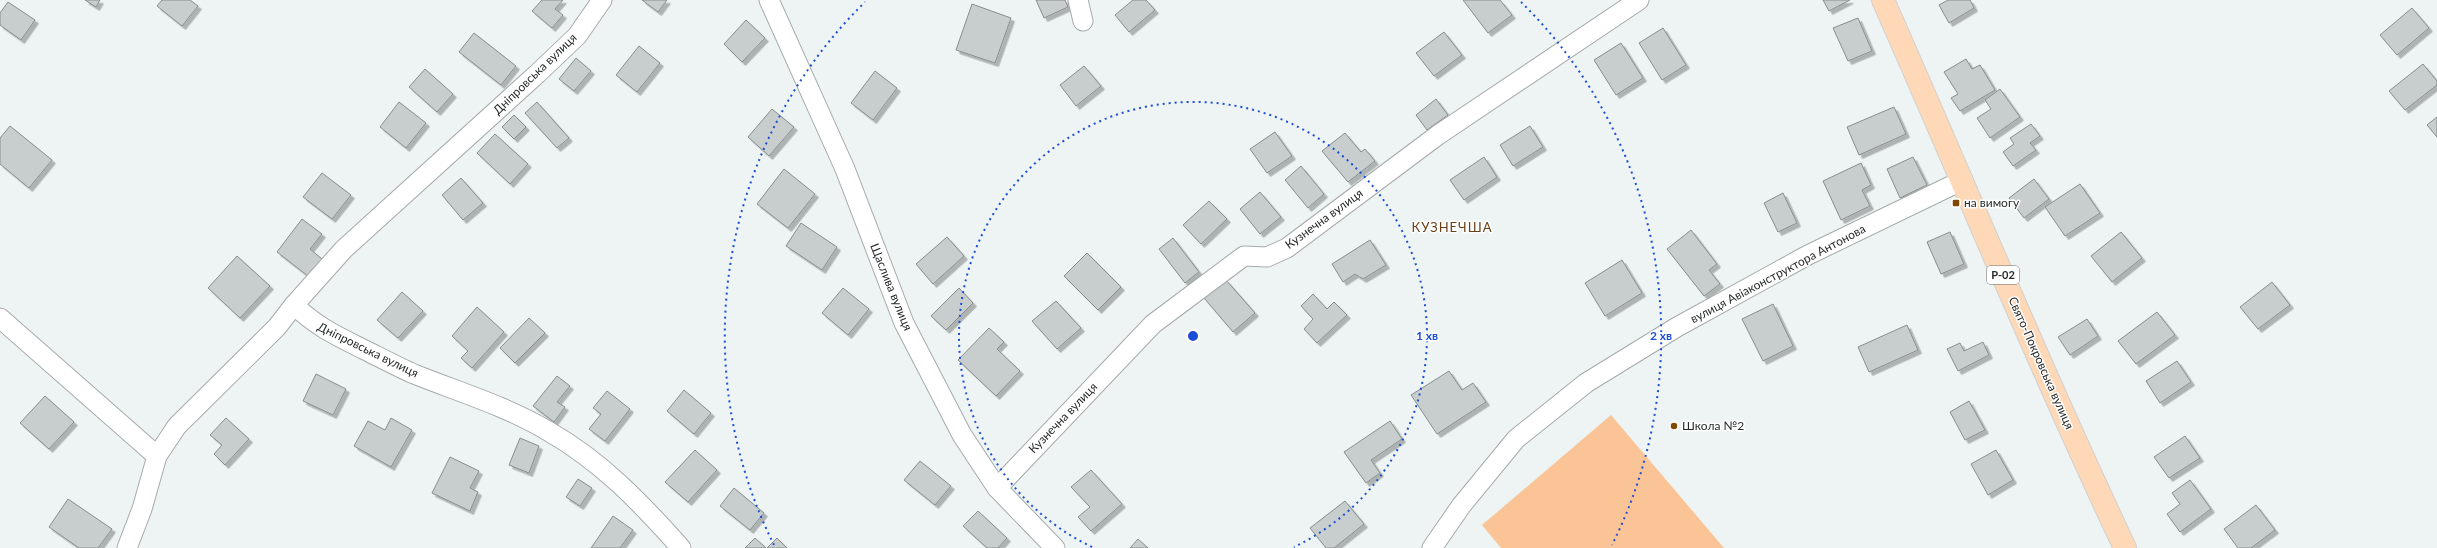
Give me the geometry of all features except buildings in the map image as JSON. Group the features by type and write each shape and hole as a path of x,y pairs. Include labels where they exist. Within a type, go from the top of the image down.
{"main road":[{"name":"Свято-Покровська вулиця","path":"1883,0 1963,180 2035,352 2125,548"}],"street":[{"name":"Дніпровська вулиця","path":"602,0 577,36 344,249 294,305 311,322 333,334 413,373 483,400 548,430 599,465 635,498 681,548"},
{"name":"Щаслива вулиця","path":"769,0 845,169 904,323 962,435 997,488 1055,548"},
{"path":"1078,0 1084,21"},
{"name":"Кузнечна вулиця","path":"997,488 1153,324 1244,256 1267,257 1287,248 1438,135 1640,0"},
{"name":"вулиця Авіаконструктора Антонова","path":"1432,548 1461,506 1516,439 1586,383 1677,327 1808,256 1963,180"},
{"path":"127,548 142,509 157,456 177,426 277,327 294,305"},
{"path":"0,318 157,456"}],"shaded area":[{"path":"1611,415 1724,548 1501,548 1482,525"}],"place":[{"name":"на вимогу","path":"1956,203"},
{"name":"Школа №2","path":"1674,426"}],"district":[{"name":"КУЗНЕЧША","path":"1452,227"}]}
